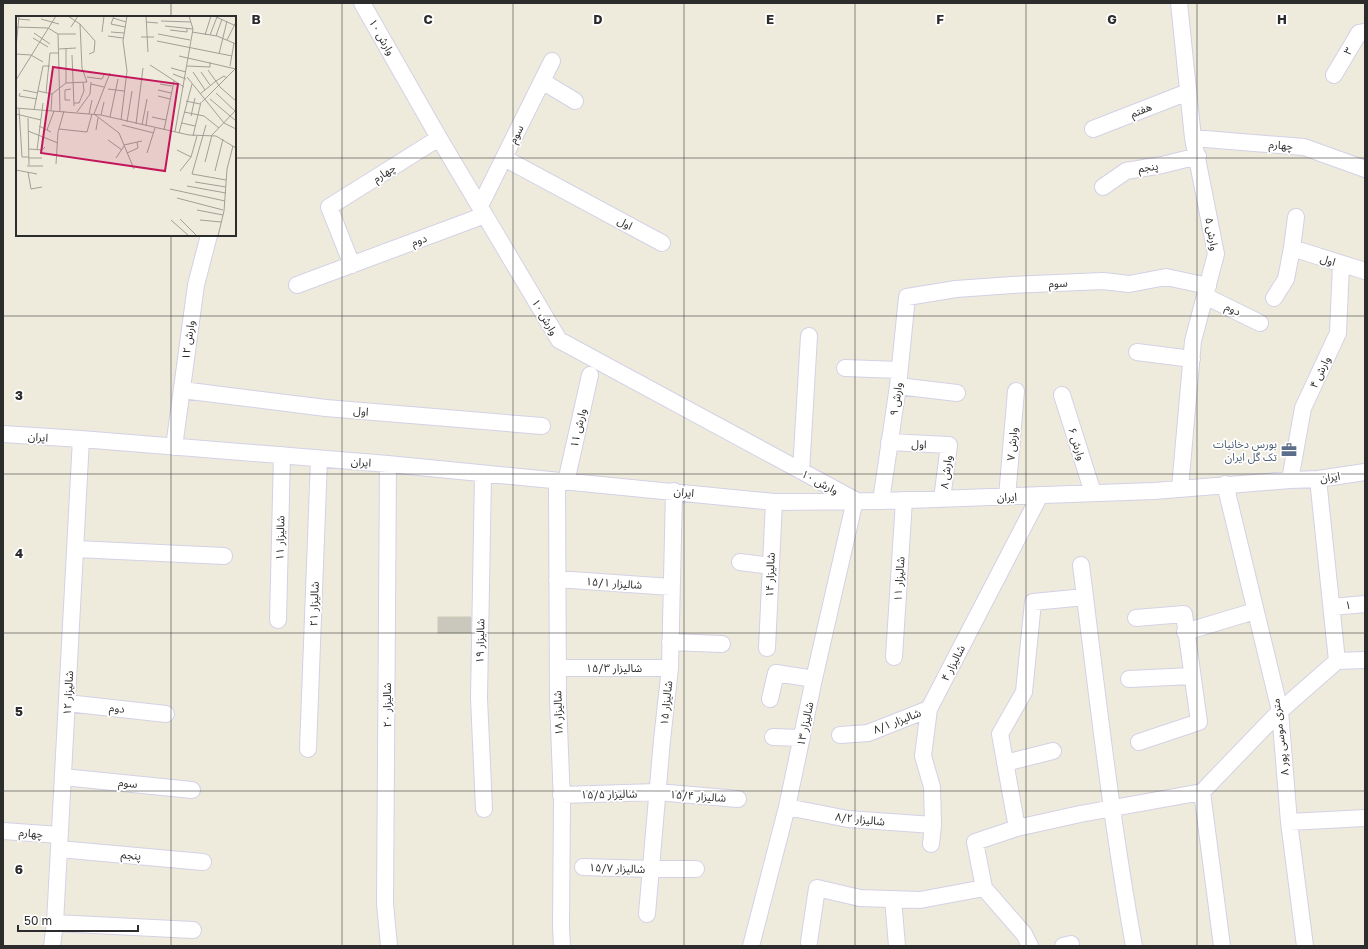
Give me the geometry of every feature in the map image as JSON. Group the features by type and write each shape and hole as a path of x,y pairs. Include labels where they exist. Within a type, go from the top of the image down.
{"street":[{"name":"وارش ۱۰","path":"362,3 439,138 559,340 855,500"},
{"name":"وارش ۵","path":"1179,3 1193,138 1198,156 1216,254 1193,341 1180,488"},
{"name":"۳","path":"1334,75 1359,33 1365,32"},
{"name":"سوم","path":"483,211 504,158 552,61"},
{"path":"542,81 575,101"},
{"name":"هفتم","path":"1094,129 1188,92"},
{"name":"چهارم","path":"352,265 329,207 439,138"},
{"name":"چهارم","path":"1193,138 1304,147 1365,169"},
{"name":"پنجم","path":"1103,187 1126,171 1162,165 1198,156"},
{"name":"اول","path":"504,158 662,243"},
{"name":"دوم","path":"297,285 352,265 483,211"},
{"path":"1274,298 1286,279 1296,217"},
{"name":"وارش ۱۲","path":"174,447 196,284 209,236"},
{"name":"اول","path":"1292,248 1365,271"},
{"name":"وارش ۴","path":"1290,480 1303,408 1338,333 1341,264"},
{"name":"سوم","path":"907,297 956,289 1103,281 1129,284 1166,277 1206,291"},
{"name":"دوم","path":"1206,291 1260,323"},
{"name":"وارش ۹","path":"881,501 898,386 907,297"},
{"path":"801,471 809,336"},
{"path":"1137,352 1192,359"},
{"path":"845,368 899,370"},
{"name":"وارش ۱۱","path":"561,481 590,375"},
{"path":"898,386 957,393"},
{"name":"اول","path":"182,390 326,408 542,426"},
{"name":"وارش ۷","path":"1007,496 1016,391"},
{"name":"وارش ۶","path":"1062,394 1093,493"},
{"name":"ایران","path":"3,434 388,464 774,502 855,500 881,501 1154,491 1225,484 1318,479 1365,472"},
{"name":"شالیزار ۱۲","path":"52,946 55,923 64,777 81,439"},
{"name":"اول","path":"889,442 949,445"},
{"name":"وارش ۸","path":"942,499 949,445"},
{"name":"شالیزار ۱۱","path":"278,620 282,455"},
{"name":"شالیزار ۲۱","path":"308,748 319,459"},
{"name":"شالیزار ۲۰","path":"388,464 385,904 389,946"},
{"name":"شالیزار ۱۹","path":"483,474 479,698 484,809"},
{"path":"1318,479 1337,661"},
{"name":"شالیزار ۱۸","path":"561,481 557,579 562,946"},
{"name":"۸ متری موسی پور","path":"1225,484 1280,711 1289,822 1305,946"},
{"name":"شالیزار ۱۵","path":"647,914 657,792 670,668 674,491"},
{"name":"شالیزار ۴","path":"931,844 933,825 932,787 923,756 929,709 1040,495"},
{"name":"شالیزار ۱۳","path":"751,946 787,807 814,679 855,500"},
{"name":"شالیزار ۱۱","path":"894,657 904,500"},
{"name":"شالیزار ۱۴","path":"767,648 774,502"},
{"path":"76,549 224,556"},
{"path":"740,562 771,566"},
{"path":"1081,565 1112,808 1134,946"},
{"name":"شالیزار ۱۵/۱","path":"557,579 671,587"},
{"path":"1017,828 1000,734 1024,692 1033,602 1085,597"},
{"name":"۱","path":"1332,606 1365,604"},
{"path":"1185,632 1255,611"},
{"path":"1136,618 1184,614 1185,632 1199,722 1139,742"},
{"path":"670,642 722,644"},
{"path":"1030,946 1024,934 984,888 975,842 1017,828 1112,808 1202,792 1280,711 1337,661 1365,660"},
{"name":"شالیزار ۱۵/۳","path":"558,668 670,668"},
{"path":"770,699 776,673 814,679"},
{"path":"1130,679 1192,676"},
{"name":"دوم","path":"67,703 166,714"},
{"name":"شالیزار ۸/۱","path":"840,735 868,733 929,709"},
{"path":"773,737 802,738"},
{"path":"1005,763 1053,751"},
{"name":"سوم","path":"64,777 192,790"},
{"name":"شالیزار ۱۵/۵","path":"561,795 657,792"},
{"name":"شالیزار ۱۵/۴","path":"657,792 738,799"},
{"path":"1202,792 1222,946"},
{"name":"شالیزار ۸/۲","path":"787,807 848,820 933,825"},
{"path":"1289,822 1365,818"},
{"name":"چهارم","path":"3,831 60,842"},
{"name":"پنجم","path":"60,842 203,862"},
{"name":"شالیزار ۱۵/۷","path":"583,868 696,869"},
{"path":"809,942 817,888 860,898 920,900 984,888"},
{"path":"893,899 898,946"},
{"path":"55,923 192,930"}],"building":[{"path":"438,617 471,617 471,633 438,633"}],"place":[{"name":"بورس دخانیات تک گل ایران","path":"1289,450"}]}
